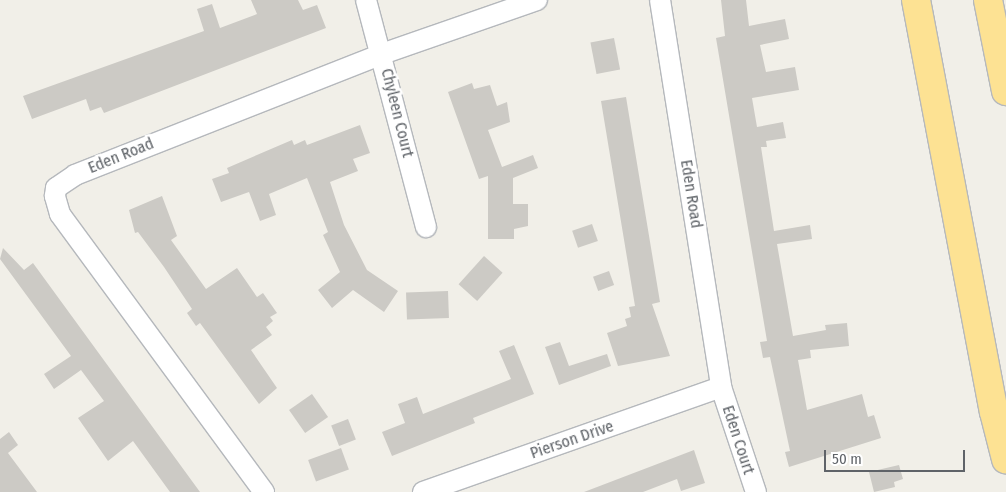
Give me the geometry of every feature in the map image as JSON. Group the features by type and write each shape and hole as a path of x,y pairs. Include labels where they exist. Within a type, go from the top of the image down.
{"highway":[{"path":"916,0 994,412 1006,460"},
{"path":"988,0 1006,91"}],"street":[{"name":"Chyleen Court","path":"366,0 382,54 426,227"},
{"name":"Eden Road","path":"264,492 60,214 55,196 56,188 75,175 382,54 537,0"},
{"name":"Eden Road","path":"660,0 721,387"},
{"name":"Pierson Drive","path":"423,492 721,387"},
{"name":"Eden Court","path":"721,387 756,492"}],"building":[{"path":"251,0 298,0 303,10 317,5 326,28 104,113 101,107 90,111 86,99 32,119 23,96 204,31 197,9 212,4 220,28 257,14"},
{"path":"721,0 746,0 749,26 785,19 789,39 760,45 766,72 795,67 799,90 752,98 757,127 783,122 786,138 766,141 767,147 761,147 774,231 810,225 812,239 777,244 793,336 826,330 825,325 847,323 849,346 810,350 811,358 798,360 807,410 862,394 868,417 874,415 881,438 789,467 785,452 790,451 770,357 763,358 760,342 767,341 716,38 725,36"},
{"path":"614,38 620,69 597,74 590,43"},
{"path":"472,83 474,89 490,85 497,106 507,102 510,122 488,130 502,167 533,155 538,168 513,178 513,204 528,204 528,226 514,229 514,239 488,239 488,176 479,179 448,92"},
{"path":"626,97 660,302 652,304 670,356 618,366 607,333 627,326 625,319 631,317 629,307 635,306 601,101"},
{"path":"360,125 370,153 353,159 358,171 330,182 344,225 367,270 398,291 384,312 353,290 332,308 318,290 340,272 323,235 328,232 307,178 269,194 276,215 260,221 249,192 221,202 212,179 229,173 227,168 292,140 294,145 305,140 307,145"},
{"path":"162,196 177,236 171,240 206,289 237,268 257,297 263,293 277,313 270,317 273,321 266,327 272,335 251,350 277,388 259,404 200,323 196,326 187,313 192,309 138,232 135,233 129,210"},
{"path":"592,224 598,241 578,248 572,231"},
{"path":"3,248 24,270 33,263 200,492 170,492 133,441 108,461 78,418 104,401 81,370 54,389 44,374 71,356 0,259"},
{"path":"484,256 503,273 477,301 459,284"},
{"path":"609,271 614,285 598,291 593,277"},
{"path":"448,291 449,318 407,319 406,292"},
{"path":"560,342 569,366 607,354 611,366 559,385 545,347"},
{"path":"514,345 534,394 473,418 475,423 392,456 382,432 405,423 398,404 417,397 423,414 511,379 499,351"},
{"path":"312,394 328,417 305,433 289,410"},
{"path":"348,419 356,440 339,446 331,425"},
{"path":"9,432 18,445 8,453 37,492 0,492 0,439"},
{"path":"341,448 349,470 316,482 308,460"},
{"path":"694,450 705,483 681,491 677,479 643,492 584,492"},
{"path":"899,465 903,479 894,482 895,487 874,492 869,472"}]}
